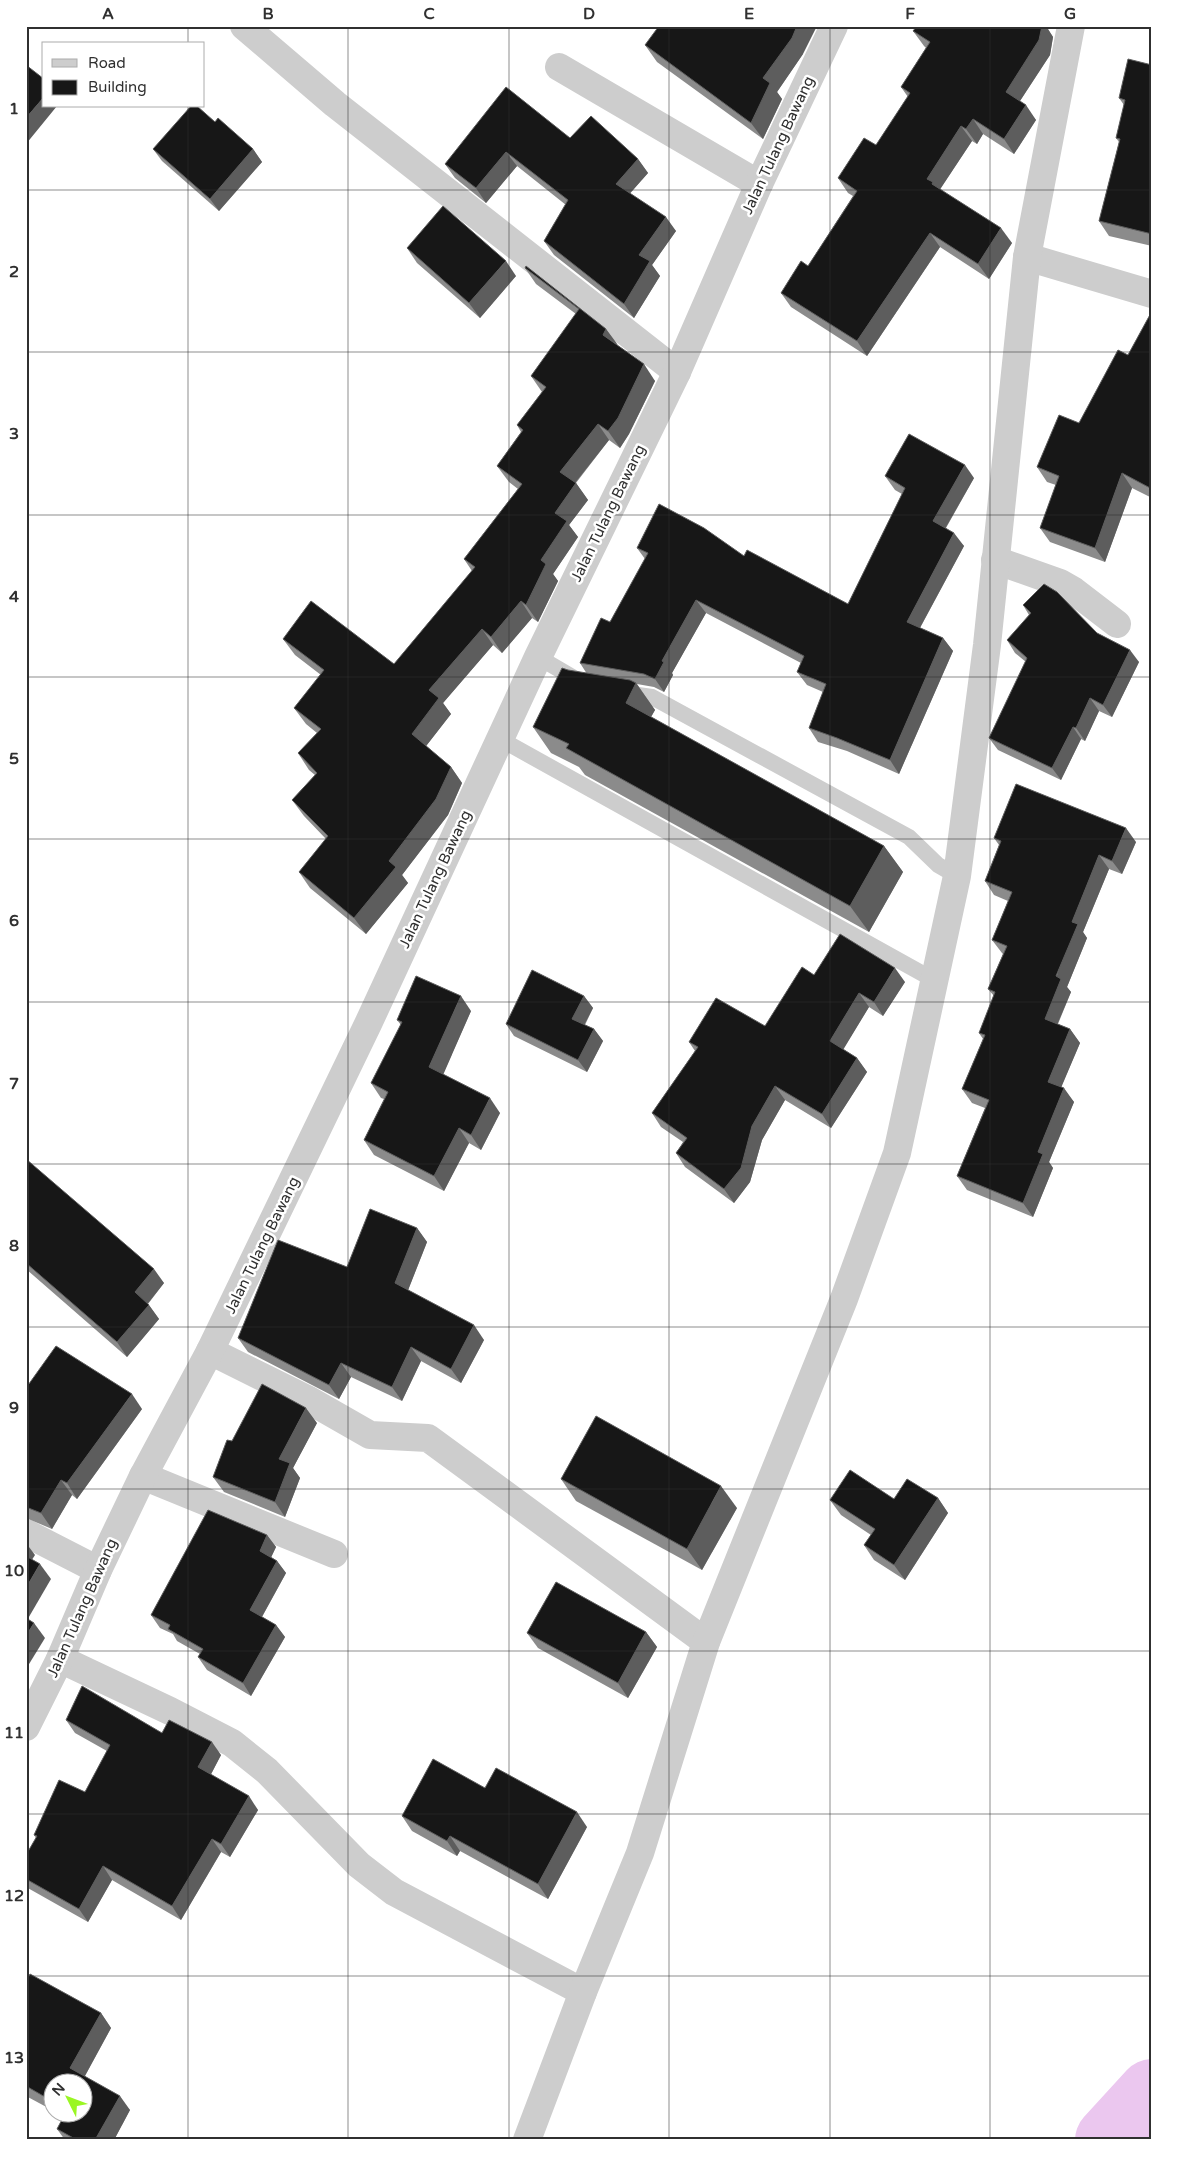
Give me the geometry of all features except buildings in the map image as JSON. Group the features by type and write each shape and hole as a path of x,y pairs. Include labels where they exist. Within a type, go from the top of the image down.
{"street":[{"path":"244,26 343,110 677,372"},
{"name":"Jalan Tulang Bawang","path":"26,1727 60,1660 98,1570 143,1476 210,1351 368,1024 538,657 677,372 759,184 834,26"},
{"path":"527,2140 583,1992 640,1852 706,1642 844,1299 897,1153 957,876 995,560 1027,256 1071,26"},
{"path":"559,67 759,184"},
{"path":"1027,256 1152,294"},
{"path":"995,560 1060,583 1074,591 1117,624"},
{"path":"210,1351 307,1399 370,1435 428,1438 706,1642"},
{"path":"143,1476 334,1554"},
{"path":"26,1533 98,1570"},
{"path":"60,1660 170,1711 232,1743 267,1771 359,1864 394,1892 583,1992"}],"lane":[{"path":"538,657 588,687 652,697 908,837 938,865 957,876"},
{"path":"500,739 934,980"}],"waterway":[{"path":"1109,2140 1152,2093"}]}
